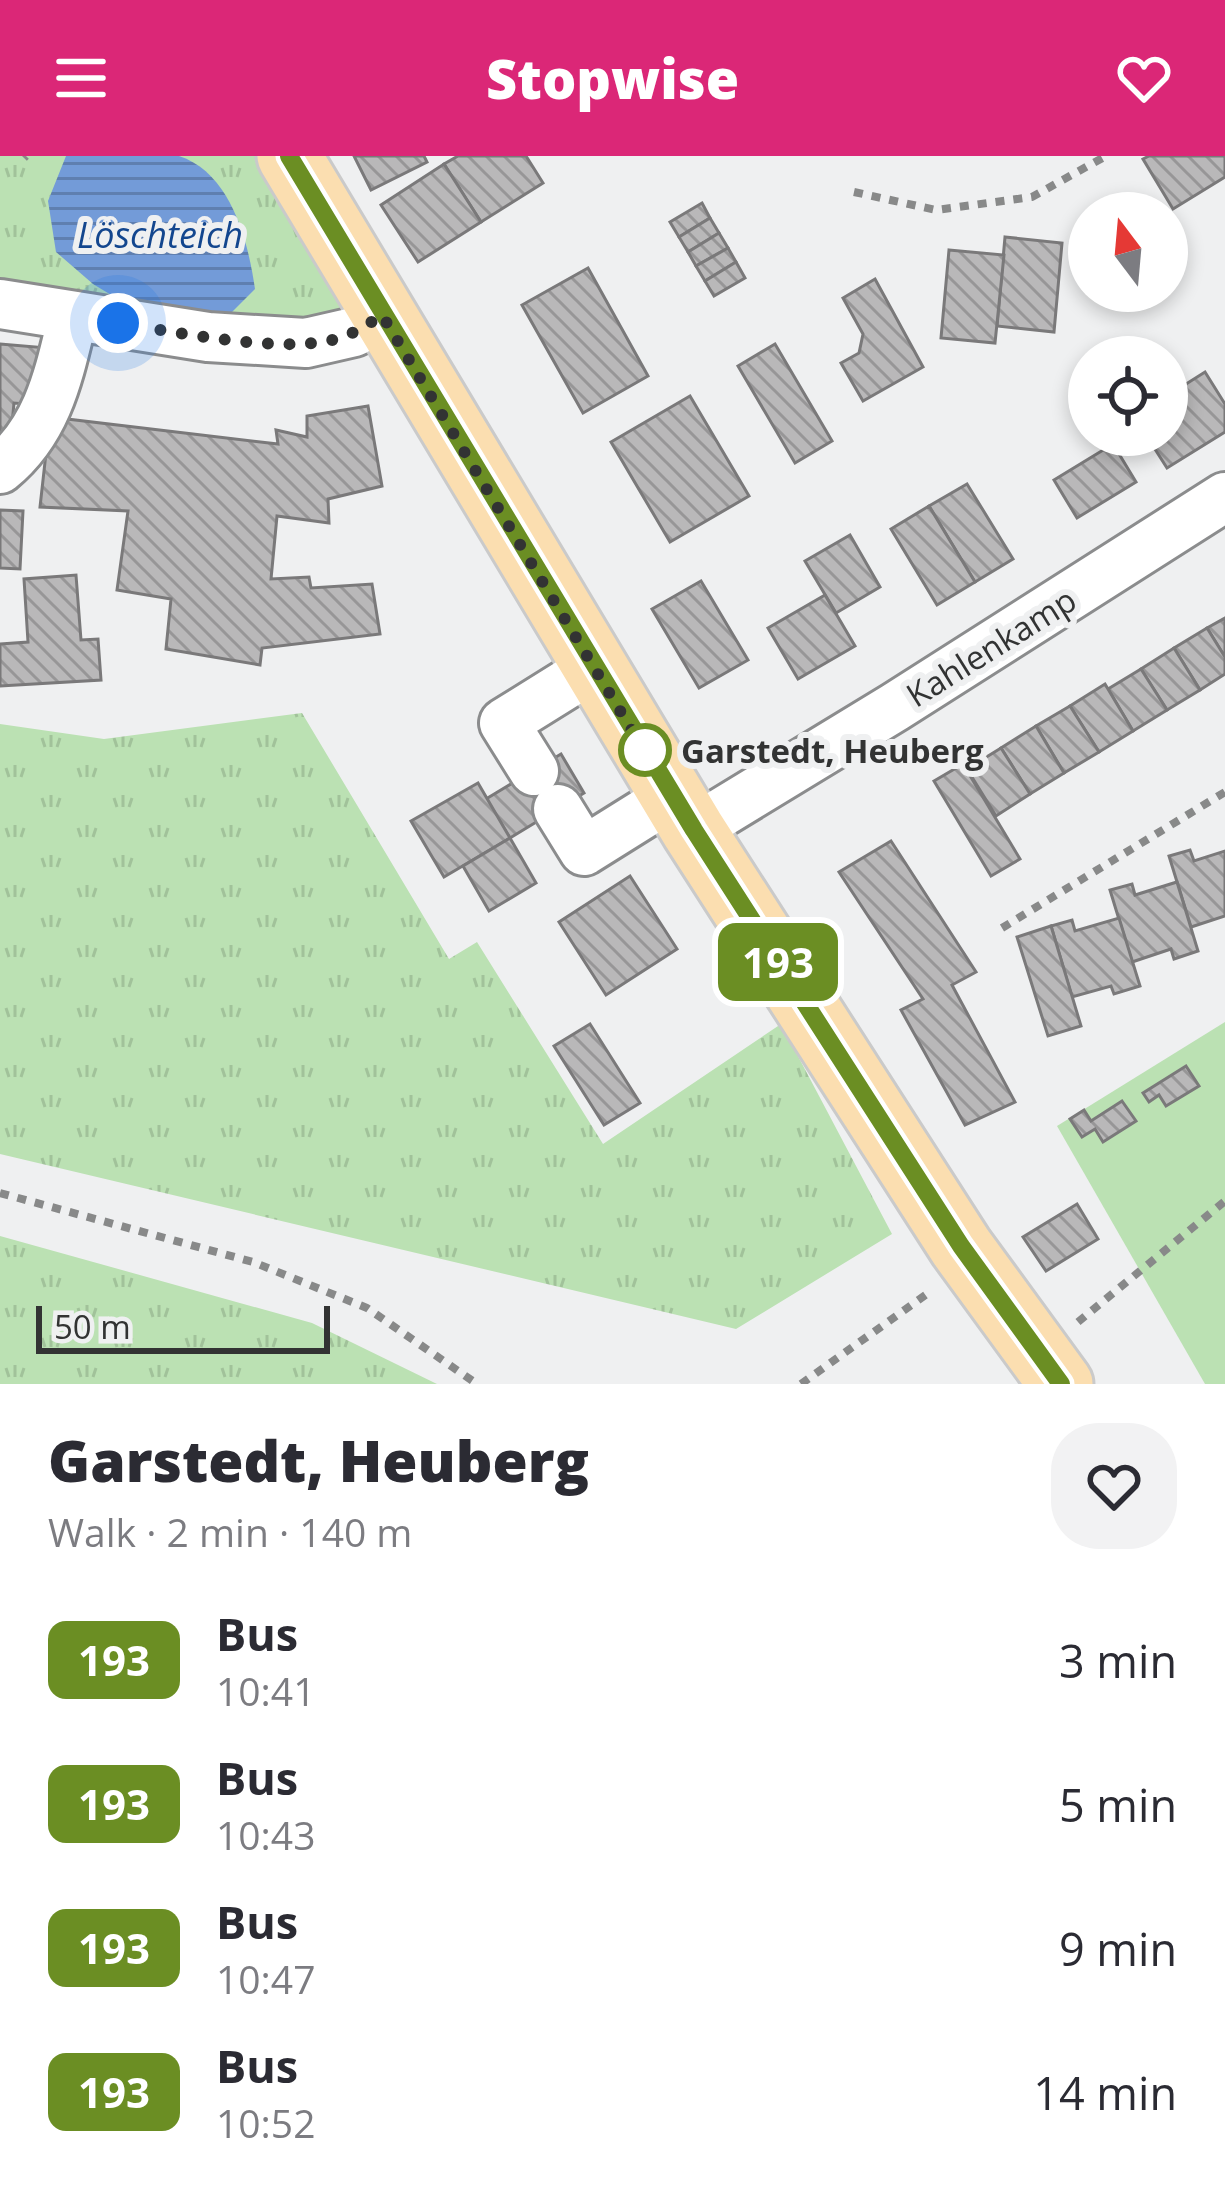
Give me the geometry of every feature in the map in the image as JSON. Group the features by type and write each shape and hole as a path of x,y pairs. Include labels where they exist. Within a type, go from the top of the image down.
{"main road":[{"path":"289,156 683,813 972,1263 1061,1384"}],"street":[{"path":"0,304 208,337 306,344 354,332 382,315"},
{"path":"0,469 22,447 49,407 74,316"},
{"name":"Kahlenkamp","path":"593,667 504,723 584,851 683,813 932,684 1225,497"}],"path":[{"path":"854,192 936,210 1032,197 1106,156"},
{"path":"1002,928 1225,792"},
{"path":"0,1193 253,1262 367,1307 477,1384"},
{"path":"1082,1318 1225,1201"},
{"path":"801,1384 972,1263"}],"green space":[{"path":"0,156 266,156 355,309 300,332 0,297"},
{"path":"302,713 449,959 477,942 603,1144 781,1024 892,1234 736,1329 0,1154 0,724 104,739"},
{"path":"1225,1022 1225,1384 1205,1384 1057,1126"},
{"path":"0,1236 312,1323 437,1384 0,1384"}],"water":[{"name":"Löschteich","path":"66,156 179,156 197,165 212,177 234,211 255,289 224,320 136,310 93,284 56,252 48,201"}],"building":[{"path":"354,156 424,156 427,162 371,190"},
{"path":"458,156 526,156 543,183 481,222 444,164"},
{"path":"1225,156 1225,177 1188,200 1188,192 1163,192 1143,159"},
{"path":"444,164 481,222 418,262 381,205"},
{"path":"702,203 710,218 679,237 670,222"},
{"path":"710,218 719,233 688,252 679,237"},
{"path":"719,233 728,248 696,266 688,252"},
{"path":"1005,237 1062,243 1054,332 997,326"},
{"path":"728,248 736,262 705,281 696,266"},
{"path":"949,250 1004,255 995,343 941,338"},
{"path":"736,262 745,278 714,296 705,281"},
{"path":"588,268 648,376 583,413 522,305"},
{"path":"875,279 923,367 863,401 841,363 859,353 863,334 843,298"},
{"path":"0,344 48,348 42,405 14,403 10,445 0,445"},
{"path":"775,344 832,441 795,463 738,366"},
{"path":"1205,372 1225,404 1225,432 1188,455 1188,383"},
{"path":"690,396 749,496 670,542 611,442"},
{"path":"368,406 382,486 328,499 329,523 277,516 271,579 309,577 311,588 372,584 380,634 262,648 260,665 166,649 171,599 117,590 128,511 40,507 50,417 278,444 276,430 307,437 307,416"},
{"path":"1093,456 1120,456 1136,482 1077,518 1054,480"},
{"path":"1159,456 1186,456 1167,468"},
{"path":"967,484 1013,559 975,582 929,506"},
{"path":"929,506 975,582 937,605 891,529"},
{"path":"0,510 23,511 20,569 0,568"},
{"path":"850,535 880,587 836,613 805,561"},
{"path":"76,575 81,640 98,639 101,680 0,686 0,644 28,642 24,579"},
{"path":"701,581 748,660 699,688 652,609"},
{"path":"825,595 855,646 798,679 768,628"},
{"path":"1225,618 1225,657 1207,628"},
{"path":"1207,628 1225,657 1225,674 1200,690 1174,648"},
{"path":"1174,648 1200,690 1167,710 1141,669"},
{"path":"1141,669 1167,710 1133,731 1108,689"},
{"path":"1105,684 1133,731 1099,752 1070,706"},
{"path":"1070,706 1099,752 1064,773 1036,726"},
{"path":"1036,726 1064,773 1030,794 1001,748"},
{"path":"1001,748 1030,794 996,816 967,769"},
{"path":"561,754 584,793 510,838 486,799"},
{"path":"963,764 1020,859 991,876 934,781"},
{"path":"478,783 510,838 444,877 411,821"},
{"path":"510,838 536,883 489,911 463,866"},
{"path":"891,841 976,972 952,985 1015,1102 965,1125 901,1010 923,999 839,872"},
{"path":"1190,850 1194,861 1225,851 1225,916 1191,927 1169,856"},
{"path":"630,876 677,949 606,995 559,922"},
{"path":"1177,882 1198,951 1174,959 1171,949 1132,962 1110,890 1132,884 1135,895"},
{"path":"1119,918 1140,986 1114,994 1111,986 1072,997 1051,926 1072,920 1075,931"},
{"path":"1051,926 1081,1026 1048,1036 1017,937"},
{"path":"590,1024 640,1103 604,1125 554,1046"},
{"path":"1186,1066 1199,1086 1166,1106 1159,1095 1149,1102 1143,1093"},
{"path":"1122,1101 1136,1121 1103,1142 1095,1129 1082,1137 1070,1119 1084,1110 1091,1121"},
{"path":"1077,1204 1098,1239 1046,1271 1023,1237"}],"bus line":[{"name":"193","path":"289,156 694,830 972,1263 1061,1384"}],"place":[{"name":"Garstedt, Heuberg","path":"645,750"}],"route":[{"path":"118,323 208,337 306,344 334,340 382,315 652,764 645,750"}]}
